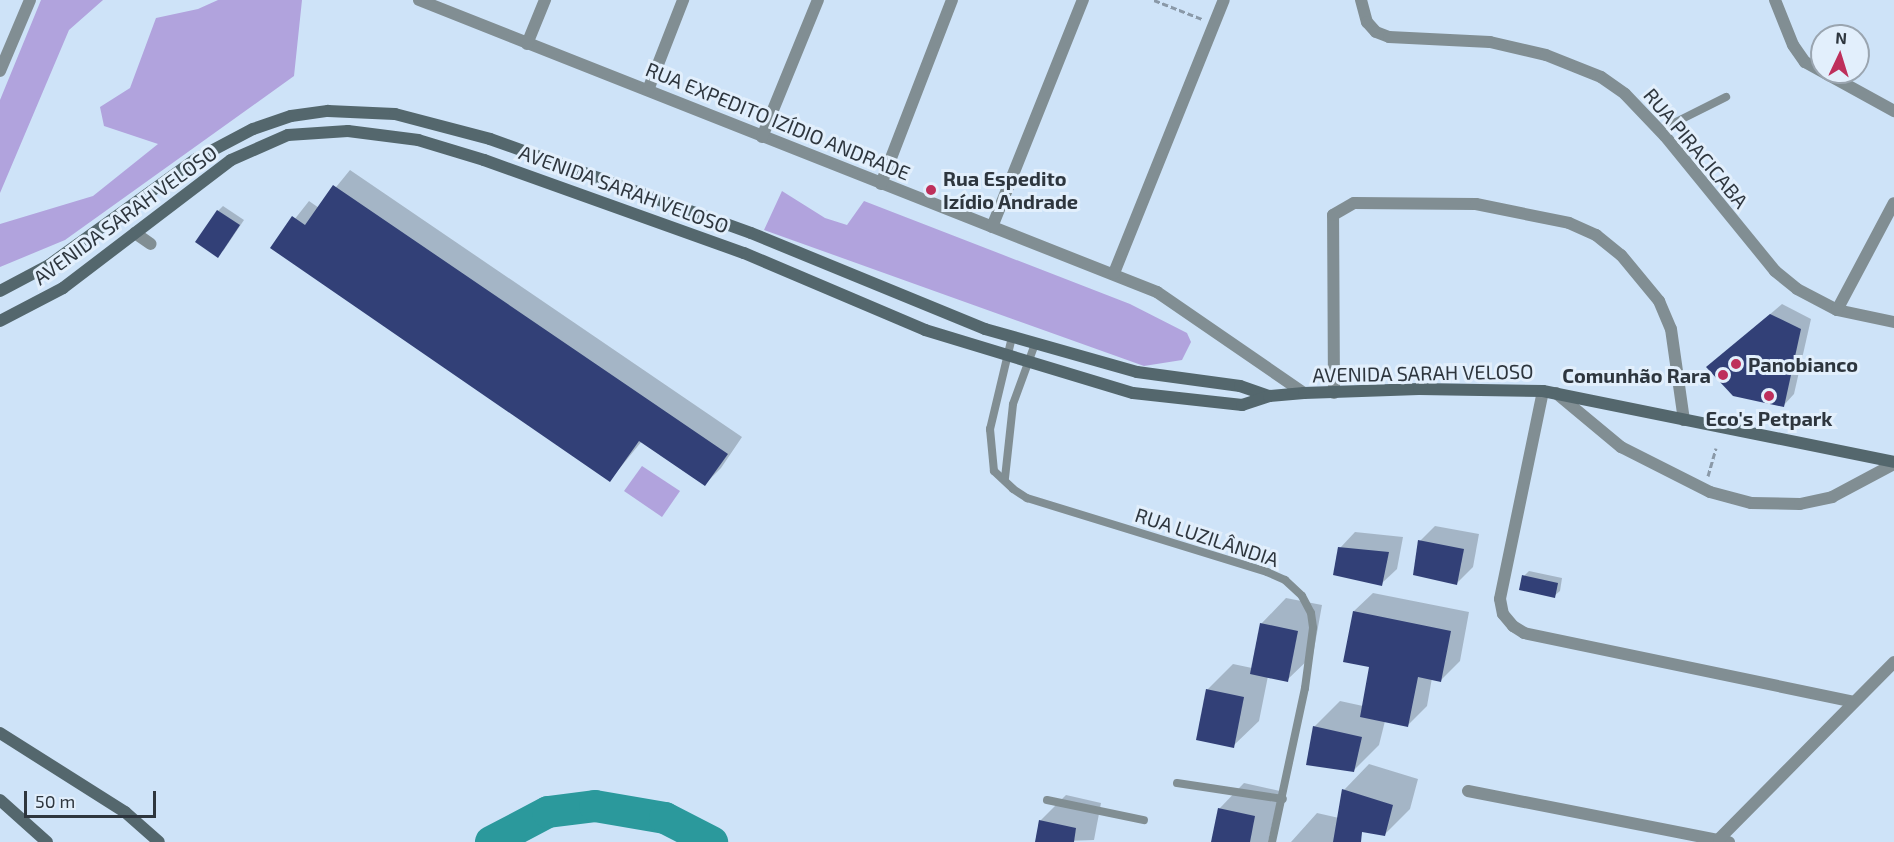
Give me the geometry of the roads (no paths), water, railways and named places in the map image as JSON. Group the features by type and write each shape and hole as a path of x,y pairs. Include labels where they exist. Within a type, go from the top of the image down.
{"main road":[{"name":"AVENIDA SARAH VELOSO","path":"0,291 49,265 196,159 249,131 291,116 356,111 395,114 490,139 751,233 933,311 1012,337 1137,372 1240,386 1269,396"},
{"name":"AVENIDA SARAH VELOSO","path":"0,321 63,288 231,160 288,135 348,131 394,136 484,160 744,253 926,330 1133,393 1242,405 1269,396 1304,393 1419,389 1549,392 1894,463"},
{"path":"0,733 125,813 159,842"},
{"path":"0,800 47,842"}],"street":[{"path":"0,71 30,0"},
{"name":"RUA EXPEDITO IZÍDIO ANDRADE","path":"419,0 881,184 1114,273 1157,292 1304,393"},
{"path":"527,44 545,0"},
{"path":"648,90 683,0"},
{"path":"762,137 818,0"},
{"path":"881,184 952,0"},
{"path":"992,227 1083,0"},
{"path":"1114,273 1224,0"},
{"name":"RUA PIRACICABA","path":"1361,0 1367,22 1376,32 1389,37 1490,42 1578,65 1625,94 1660,130 1775,271 1797,289 1837,310 1894,322"},
{"path":"1775,0 1793,45 1805,62 1894,111"},
{"path":"1334,393 1333,215 1354,203 1476,204 1569,223 1596,235 1622,255 1659,301 1671,329 1684,420"},
{"path":"1837,310 1894,203"},
{"path":"135,233 151,244"},
{"path":"1854,702 1524,633 1513,626 1503,614 1500,599 1549,392 1621,447 1710,492 1751,503 1800,504 1832,497 1894,463"},
{"path":"1468,791 1724,841 1894,662"}],"lane":[{"path":"1660,130 1726,97"},
{"name":"RUA LUZILÂNDIA","path":"1012,337 990,429 994,471 1027,498 1267,572 1285,580 1302,596 1314,628 1283,799 1272,842"},
{"path":"1005,478 1005,454 1014,404 1035,344"},
{"path":"1177,783 1283,799"},
{"path":"1047,800 1144,820"}],"waterway":[{"path":"491,842 548,812 595,806 665,818 712,842"}],"place":[{"name":"Rua Espedito Izídio Andrade","path":"931,190"},
{"name":"Panobianco","path":"1736,364"},
{"name":"Comunhão Rara","path":"1723,375"},
{"name":"Eco's Petpark","path":"1769,396"}]}
